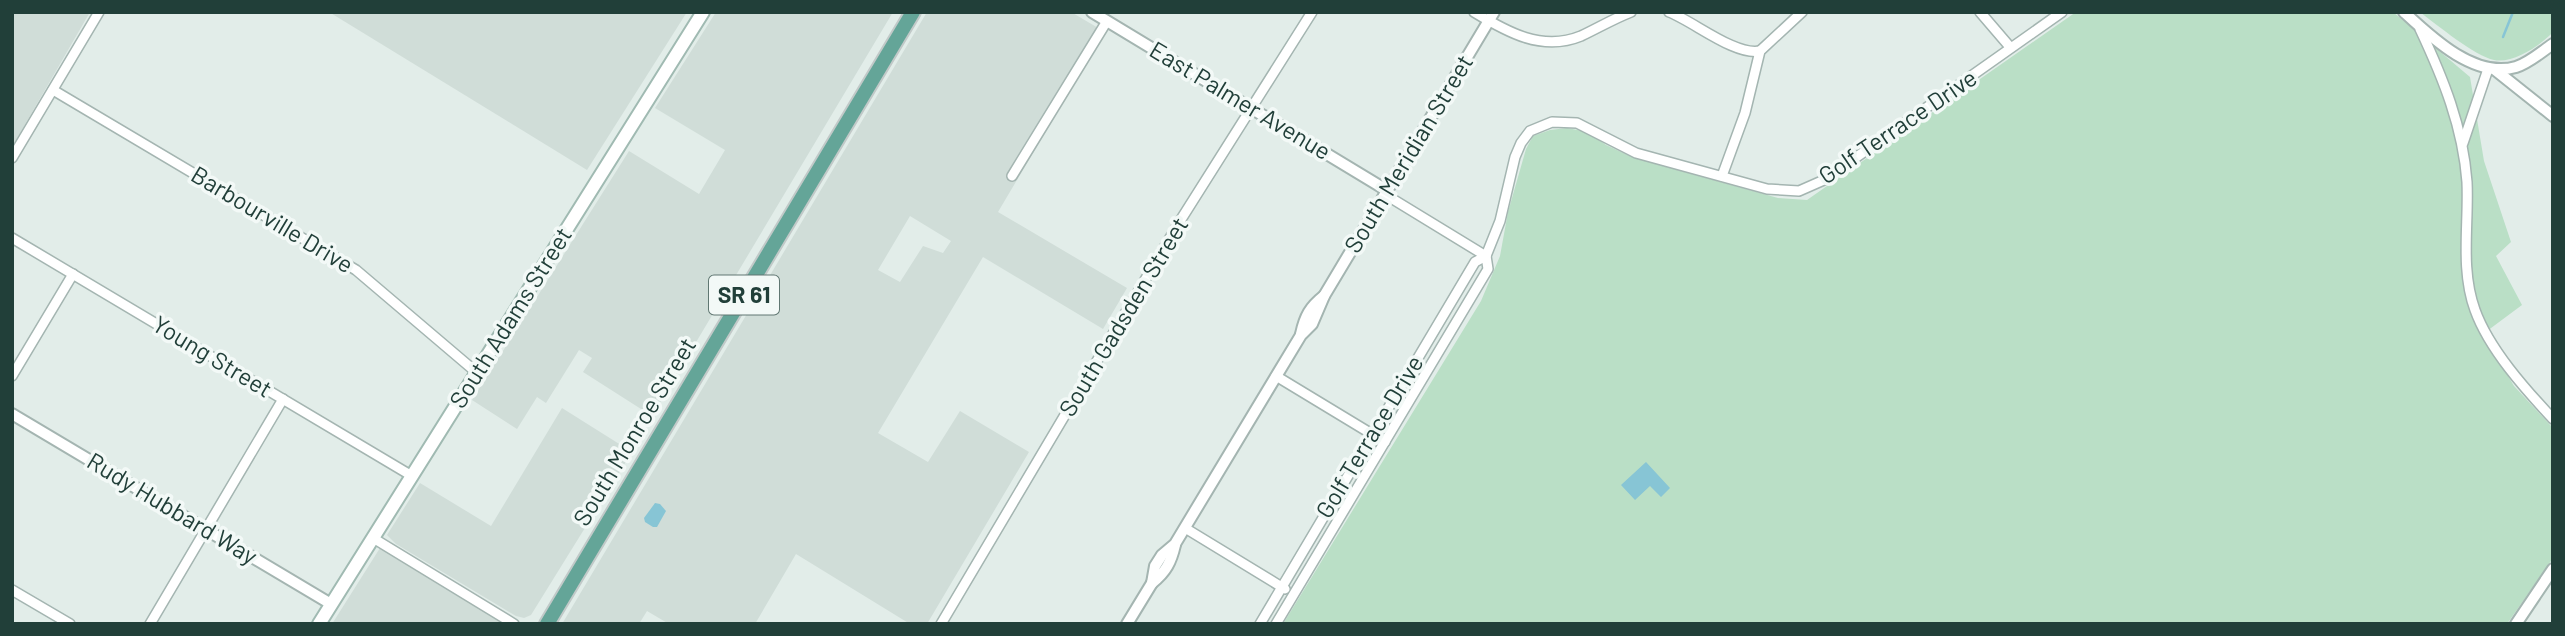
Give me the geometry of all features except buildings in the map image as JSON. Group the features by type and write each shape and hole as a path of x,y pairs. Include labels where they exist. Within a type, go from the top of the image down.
{"main road":[{"name":"South Adams Street","path":"319,624 704,12"},
{"name":"South Monroe Street","path":"547,624 914,12"}],"street":[{"path":"12,158 99,12"},
{"name":"East Palmer Avenue","path":"1092,12 1252,107 1486,256"},
{"name":"South Gadsden Street","path":"941,624 1173,232 1312,12"},
{"path":"1474,12 1492,17 1508,32 1527,39 1554,42 1582,35 1631,12"},
{"path":"1669,12 1725,41 1749,51 1760,51"},
{"path":"1722,176 1745,113 1760,51 1802,12"},
{"path":"1980,12 2010,47"},
{"name":"Golf Terrace Drive","path":"1276,624 1488,269 1486,256 1500,221 1515,157 1525,136 1537,126 1560,121 1577,123 1636,153 1776,191 1804,189 1824,180 2062,12"},
{"path":"2404,12 2447,48 2469,61 2491,69 2553,116"},
{"name":"South Meridian Street","path":"1127,624 1152,583 1155,566 1162,555 1175,544 1301,334 1304,319 1312,305 1325,296 1492,17"},
{"path":"1012,176 1107,21"},
{"path":"2418,24 2445,86 2462,145 2467,185 2467,280 2474,310 2486,334 2529,394 2553,419"},
{"path":"2491,69 2515,67 2553,44"},
{"path":"2462,145 2491,69"},
{"name":"Barbourville Drive","path":"53,90 356,270 476,372"},
{"name":"Young Street","path":"12,238 412,475"},
{"name":"Golf Terrace Drive","path":"1260,624 1475,262 1486,256"},
{"path":"12,376 73,275"},
{"path":"1276,376 1385,442"},
{"path":"150,624 284,399"},
{"name":"Rudy Hubbard Way","path":"12,414 331,604"},
{"path":"1185,527 1294,594"},
{"path":"373,538 514,624"},
{"path":"2516,624 2553,569"},
{"path":"12,590 70,624"}],"shaded area":[{"path":"12,12 90,12 12,147"},
{"path":"329,12 687,12 587,170"},
{"path":"716,12 893,12 652,416 583,372 592,358 579,350 546,403 537,397 517,429 472,400 629,151 699,194 725,150 655,108"},
{"path":"927,12 1071,12 1105,32 998,212 1127,288 1103,329 983,257 878,433 928,462 960,411 1029,452 927,624 910,624 796,554 755,624 669,624 647,611 639,624 562,624","holes":["910,216 951,241 943,253 923,246 900,282 878,270"]},
{"path":"562,408 632,452 531,615 524,618 516,616 396,544 387,535 420,483 491,526"},
{"path":"380,548 455,594 505,624 332,624"}],"green space":[{"path":"2076,12 2393,12 2470,77 2484,161 2511,242 2496,256 2522,305 2483,334 2514,386 2553,428 2553,558 2507,624 1283,624 1481,301 1500,256 1508,212 1526,149 1533,136 1567,128 1588,132 1606,145 1634,158 1778,198 1807,200"},
{"path":"2420,12 2553,12 2553,32 2534,48 2518,56 2494,60 2467,46"}],"water":[{"path":"1646,462 1670,488 1661,497 1650,486 1635,500 1621,485"},
{"path":"655,503 660,504 666,511 657,527 653,527 645,522 644,518"}],"waterway":[{"path":"2503,37 2513,12"}]}
